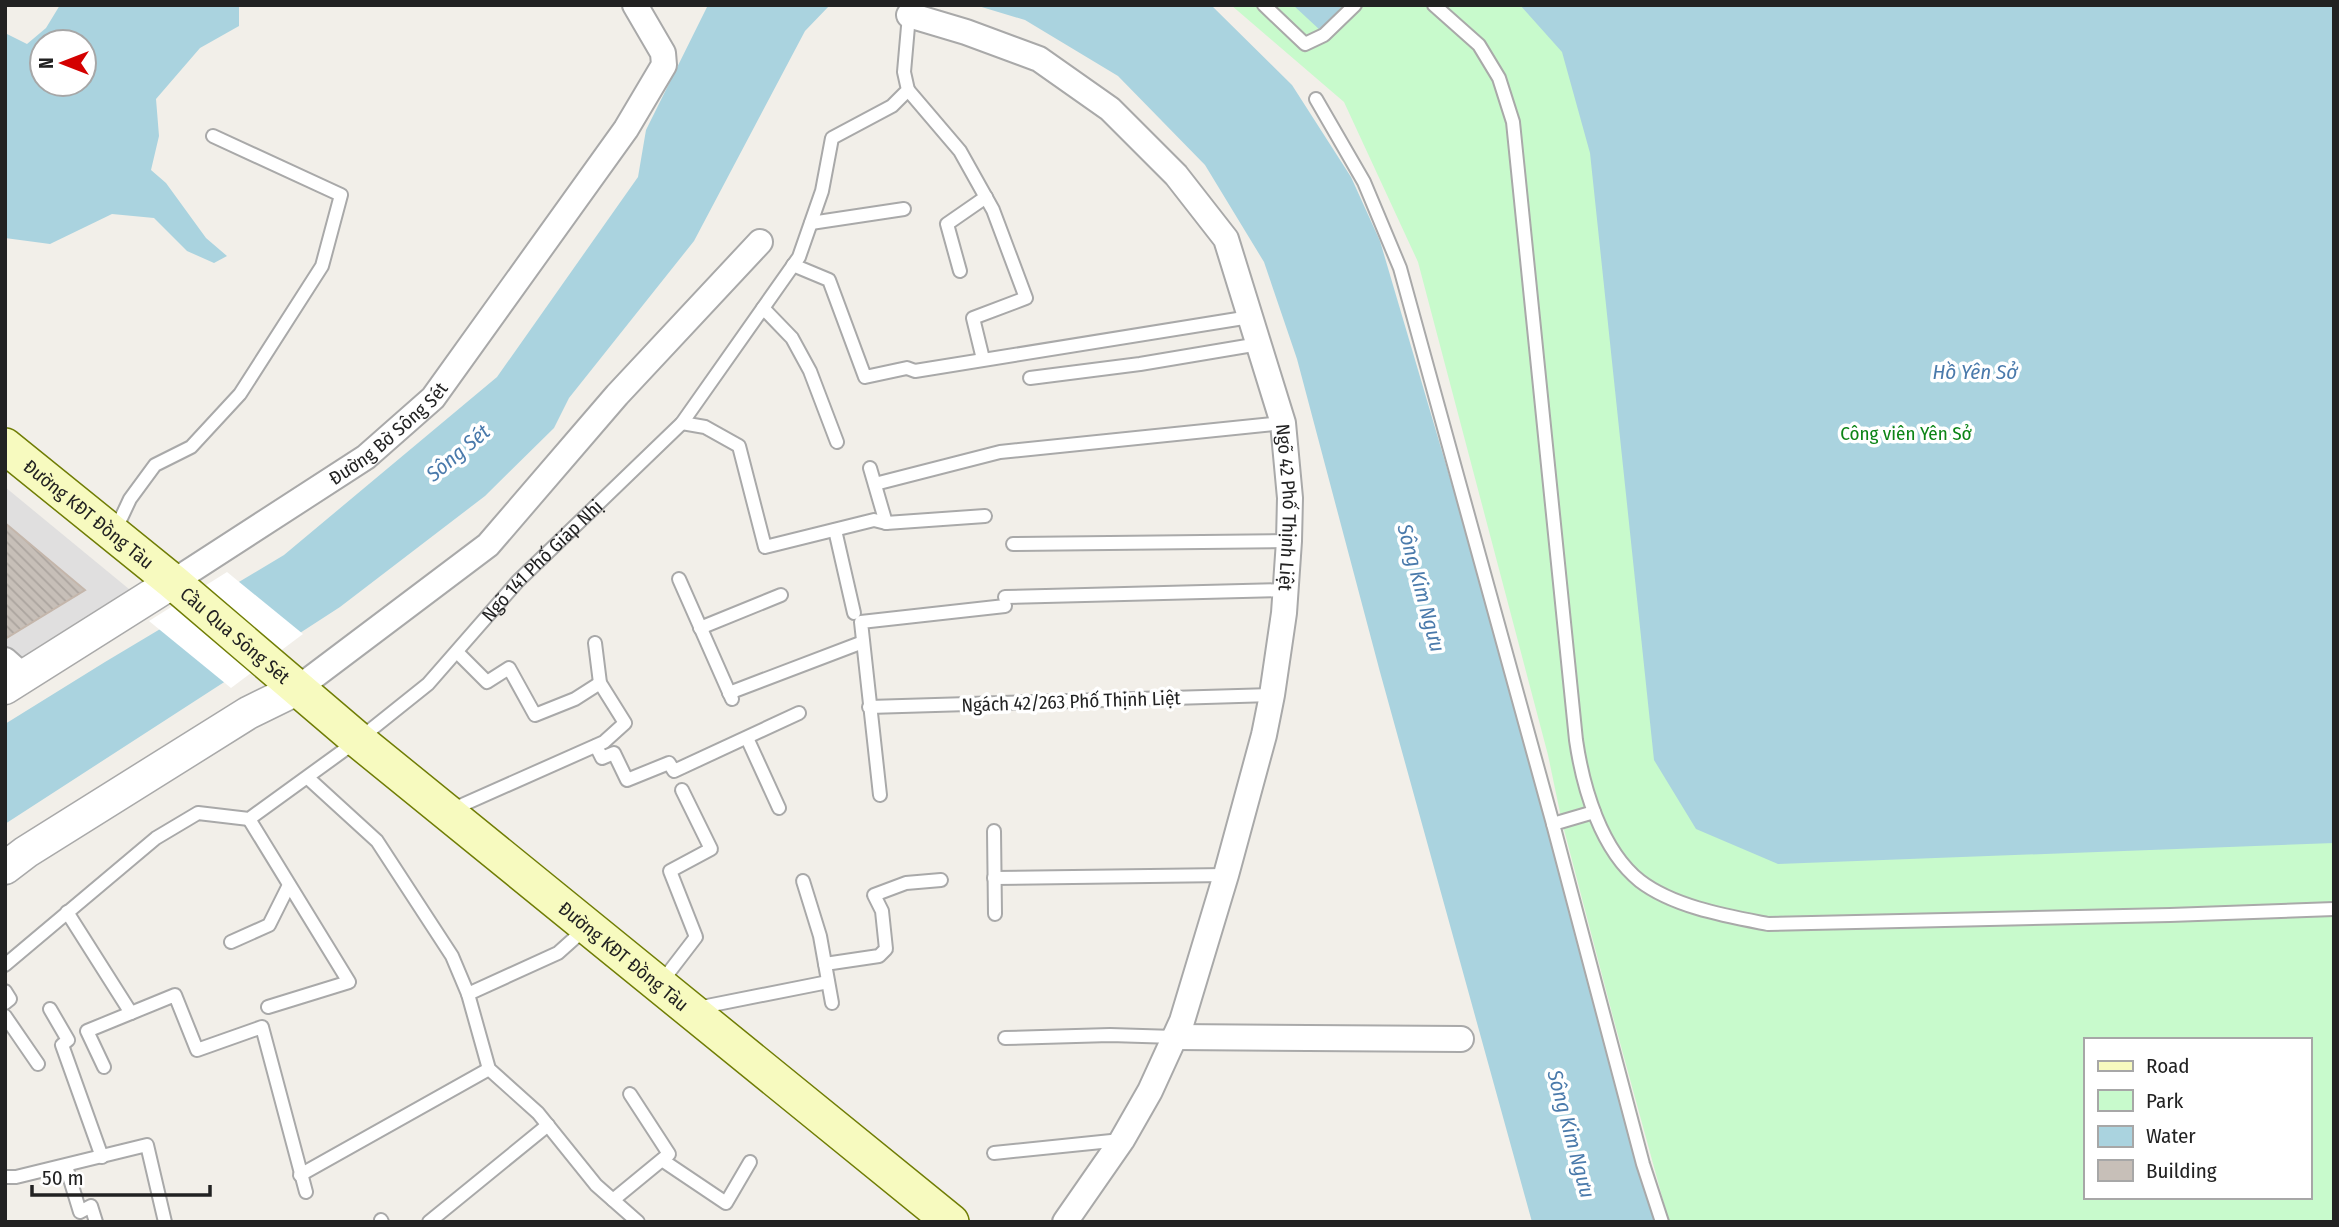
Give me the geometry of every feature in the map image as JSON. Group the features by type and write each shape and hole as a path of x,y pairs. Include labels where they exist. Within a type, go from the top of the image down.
{"main road":[{"name":"Đường KĐT Đồng Tàu","path":"5,446 179,587"},
{"name":"Cầu Qua Sông Sét","path":"179,587 297,689"},
{"name":"Đường KĐT Đồng Tàu","path":"297,689 951,1222"}],"street":[{"name":"Đường Bờ Sông Sét","path":"11,675 179,587 366,457 433,398 626,129 664,65 663,53 635,5"},
{"name":"Ngõ 42 Phố Thịnh Liệt","path":"909,15 966,32 1039,59 1110,109 1176,175 1226,239 1283,423 1290,498 1286,590 1264,735 1226,875 1182,1021 1150,1091 1122,1140 1065,1222"},
{"path":"5,868 26,852 248,713 297,689 488,545 617,395 760,243"},
{"path":"1175,1037 1461,1039"}],"lane":[{"path":"1264,5 1305,44 1324,35 1355,5"},
{"path":"1434,5 1479,45 1499,78 1513,122 1578,753 1594,812 1620,860 1641,882 1671,898 1717,914 1768,923 2334,909"},
{"path":"909,15 904,72 908,90 960,151 993,209 1026,298 973,318 983,359"},
{"name":"Ngõ 141 Phố Giáp Nhị","path":"249,819 358,740 428,684 518,581 682,423 799,257 822,191 832,138 892,107 908,90"},
{"path":"1316,99 1364,183 1400,268 1553,824 1643,1164 1662,1222"},
{"path":"113,534 130,499 155,465 191,447 240,394 322,266 341,195 213,136"},
{"path":"960,271 947,224 986,197"},
{"path":"811,223 904,209"},
{"path":"793,265 829,280 865,377 907,368 915,371 1250,317"},
{"path":"763,308 792,338 810,371 836,442"},
{"path":"1030,378 1140,364 1259,344"},
{"path":"682,423 705,427 740,446 765,547 874,520 886,523 985,516"},
{"path":"875,484 1000,452 1283,423"},
{"path":"870,468 886,523"},
{"path":"835,530 863,642 880,794"},
{"path":"1013,544 1289,541"},
{"path":"679,579 731,696 863,642"},
{"path":"858,617 1005,602 1286,590"},
{"path":"701,628 780,595"},
{"path":"446,812 600,744 625,723 600,683 595,643"},
{"path":"457,652 487,682 509,668 535,715 575,699 600,683"},
{"name":"Ngách 42/263 Phố Thịnh Liệt","path":"869,707 1272,695"},
{"path":"600,744 602,758 614,753 627,780 669,764 674,771 799,713"},
{"path":"747,738 779,808"},
{"path":"307,778 377,841 452,957 468,993 489,1069 538,1113 596,1185 638,1222"},
{"path":"659,984 696,937 670,871 712,849 681,790"},
{"path":"1553,824 1594,812"},
{"path":"5,965 156,838 198,813 249,819 349,982 268,1007"},
{"path":"994,831 995,914"},
{"path":"994,878 1226,875"},
{"path":"825,964 879,956 886,949 882,911 874,895 906,883 941,880"},
{"path":"803,881 820,936 832,1003"},
{"path":"231,942 269,925 289,885"},
{"path":"67,912 131,1013"},
{"path":"468,993 558,953 587,928"},
{"path":"690,1009 828,982"},
{"path":"5,991 10,999 5,1003"},
{"path":"104,1067 87,1031 175,995 197,1049 262,1027 306,1192"},
{"path":"50,1009 68,1040 62,1045 102,1157"},
{"path":"5,1016 38,1064"},
{"path":"1005,1038 1110,1035 1175,1037"},
{"path":"300,1175 489,1069"},
{"path":"613,1200 669,1154 630,1094"},
{"path":"429,1222 548,1125"},
{"path":"993,1153 1122,1140"},
{"path":"5,1177 66,1166 147,1145 165,1222"},
{"path":"662,1160 726,1203 750,1162"},
{"path":"66,1166 80,1212 91,1206 96,1222"}],"shaded area":[{"path":"5,487 135,594 5,677"}],"green space":[{"name":"Hồ Yên Sở","path":"1231,5 2334,5 2334,1222 1669,1222 1562,822 1548,755 1418,262 1344,102"}],"water":[{"path":"60,5 239,5 239,26 200,48 156,99 159,136 151,170 166,183 206,238 227,256 214,263 187,251 154,218 112,214 50,244 5,238 5,33 27,44 28,98 98,98 98,28 46,28"},
{"name":"Sông Sét","path":"708,5 830,5 805,31 694,241 569,398 554,428 485,496 340,607 5,824 5,724 284,555 497,377 638,177 646,130"},
{"name":"Sông Kim Ngưu","path":"975,5 1211,5 1292,85 1351,177 1380,241 1490,614 1636,1165 1656,1222 1532,1222 1380,672 1297,359 1264,262 1205,165 1118,76 1025,20"},
{"path":"1293,5 1343,5 1321,31"},
{"name":"Hồ Yên Sở","path":"1520,5 2334,5 2334,843 1778,864 1696,829 1654,760 1590,153 1562,52"}],"pier":[{"path":"227,572 303,634 231,688 149,621"}],"building":[{"path":"5,523 85,590 5,639"}],"park label":[{"name":"Công viên Yên Sở","path":"1906,433"}]}
